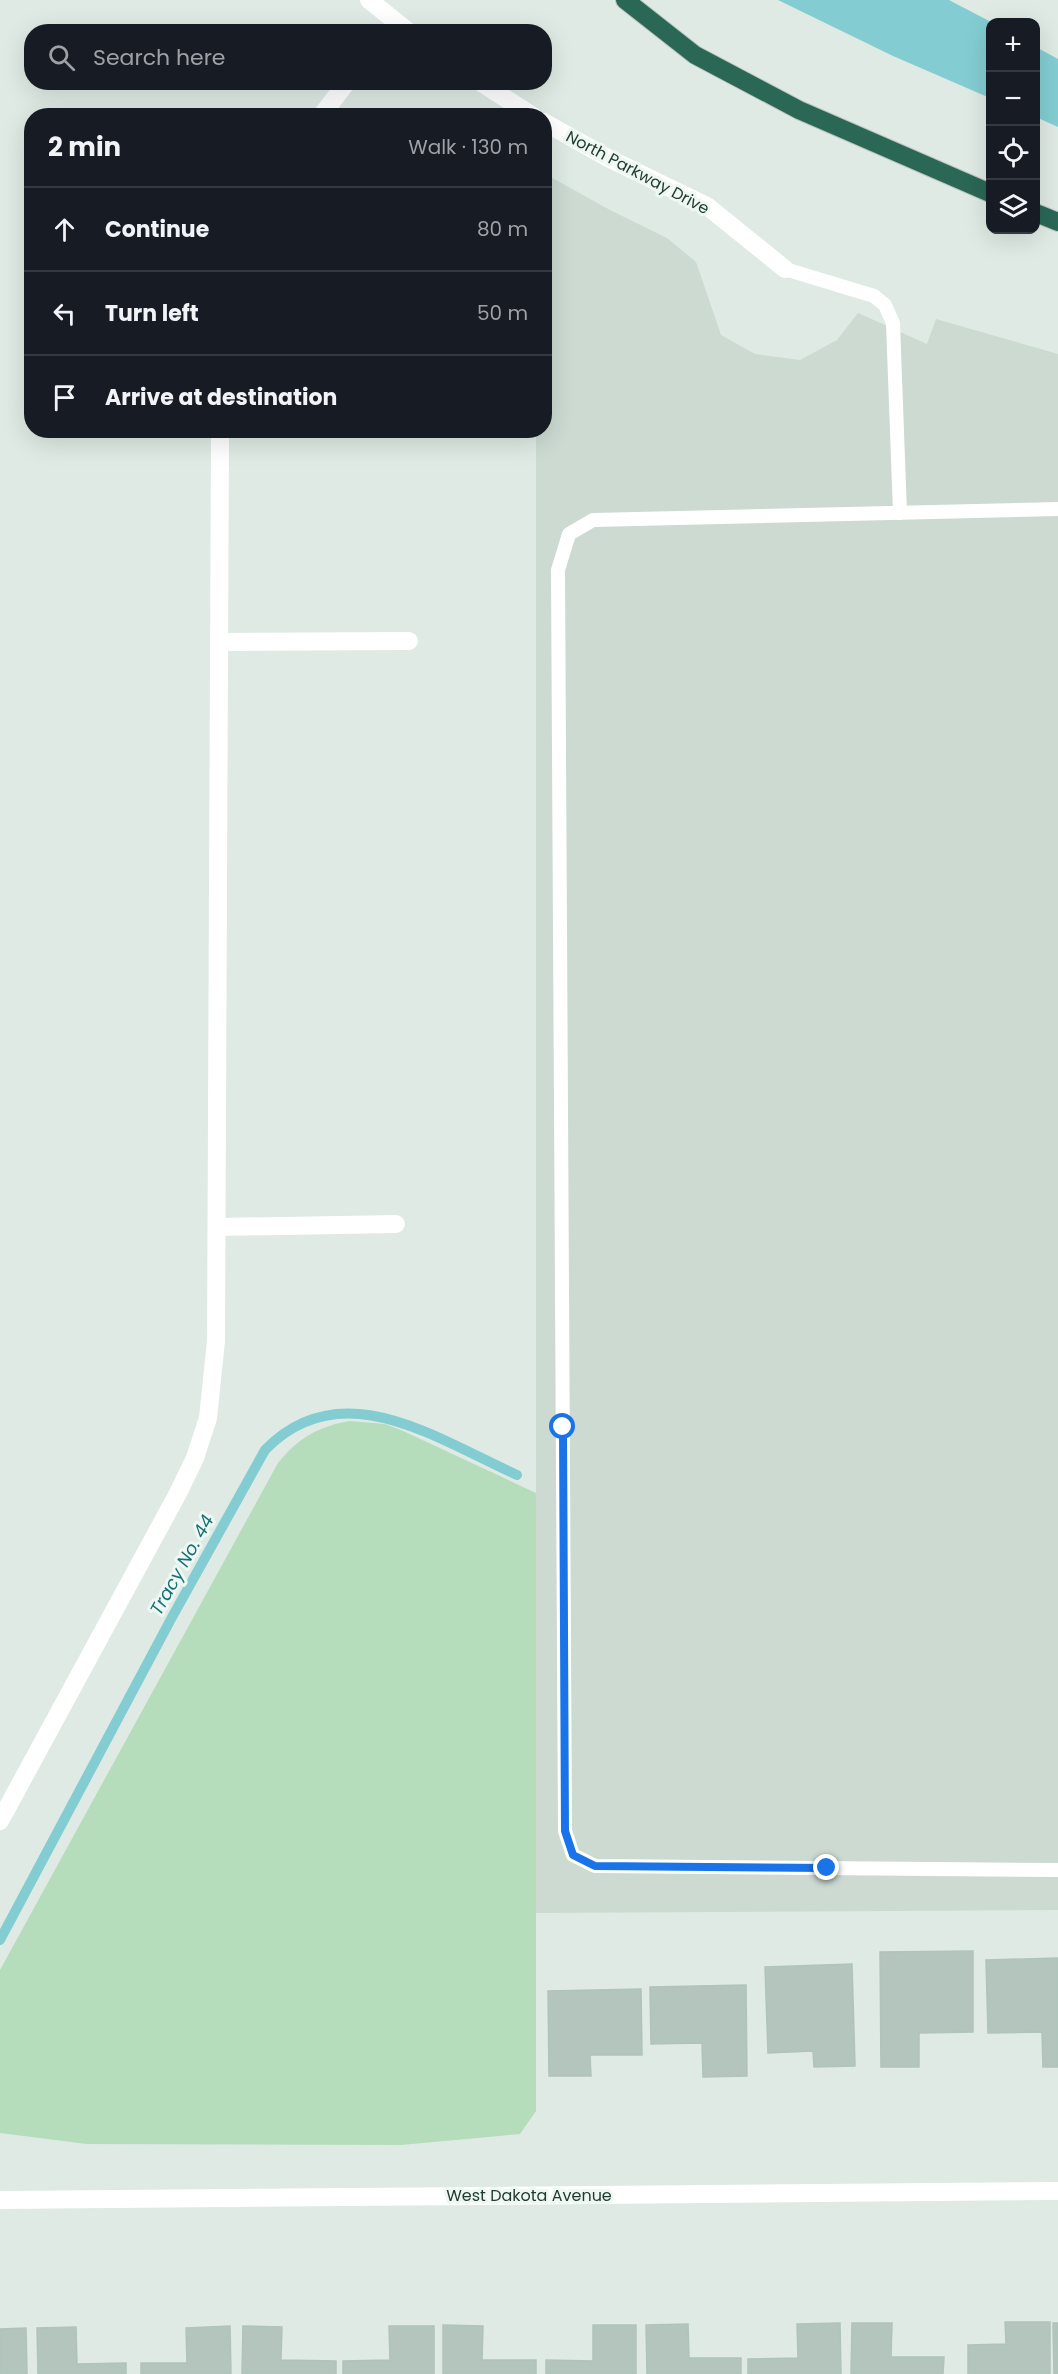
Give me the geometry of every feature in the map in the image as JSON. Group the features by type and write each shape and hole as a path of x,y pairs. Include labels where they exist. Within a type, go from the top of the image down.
{"highway":[{"path":"625,0 695,54 799,110 986,191"},
{"path":"1040,215 1058,222"}],"street":[{"path":"369,0 393,24"},
{"path":"327,108 341,90"},
{"path":"492,90 521,108"},
{"name":"North Parkway Drive","path":"552,126 608,158 707,206 785,269"},
{"path":"0,1821 195,1458 208,1418 213,1373 217,1227 220,438"},
{"path":"219,642 409,641"},
{"path":"217,1227 396,1224"},
{"name":"West Dakota Avenue","path":"0,2200 1058,2191"}],"lane":[{"path":"785,269 874,296 885,305 893,323 900,513"},
{"path":"1058,509 593,520 569,534 558,570 565,1831 573,1855 595,1866 1058,1870"}],"shaded area":[{"path":"552,178 667,238 696,262 721,335 755,354 800,360 837,340 858,313 927,344 936,319 1058,354 1058,1910 536,1913 536,438 552,438"}],"green space":[{"path":"350,1421 385,1424 401,1430 536,1493 536,2111 520,2134 401,2145 87,2144 0,2133 0,1970 278,1463 310,1434 328,1426"}],"water":[{"path":"778,0 949,0 986,19 986,96 893,56"},
{"path":"1040,49 1058,59 1058,127 1040,119"}],"building":[{"path":"973,1951 973,2032 919,2033 919,2067 881,2067 880,1952"},
{"path":"1058,1958 1058,2067 1043,2067 1042,2032 988,2033 986,1960"},
{"path":"852,1964 855,2066 814,2067 813,2051 768,2053 765,1967"},
{"path":"746,1985 747,2076 703,2077 702,2043 651,2044 650,1987"},
{"path":"641,1989 642,2055 590,2055 591,2076 549,2076 548,1991"},
{"path":"1005,2322 1050,2322 1050,2374 968,2374 968,2345 1006,2344"},
{"path":"840,2323 841,2374 748,2374 748,2359 798,2358 797,2324"},
{"path":"852,2323 892,2323 891,2357 944,2357 943,2374 851,2374"},
{"path":"1053,2323 1058,2323 1058,2374 1054,2374"},
{"path":"688,2324 689,2358 741,2358 741,2374 647,2374 646,2325"},
{"path":"443,2325 483,2326 482,2360 536,2360 536,2374 443,2374"},
{"path":"593,2325 636,2325 636,2374 546,2374 546,2360 593,2361"},
{"path":"230,2326 231,2374 141,2374 141,2363 187,2363 186,2328"},
{"path":"243,2326 282,2327 281,2360 336,2361 336,2374 242,2374"},
{"path":"389,2326 434,2326 434,2374 343,2374 343,2361 390,2360"},
{"path":"76,2327 77,2364 126,2363 126,2374 38,2374 37,2328"},
{"path":"26,2328 27,2374 0,2374 0,2329"}],"waterway":[{"name":"Tracy No. 44","path":"0,1940 171,1619 265,1450 294,1427 325,1416 357,1414 389,1419 422,1430 517,1475"}],"route":[{"path":"563,1427 565,1831 573,1855 595,1866 827,1868"}]}
